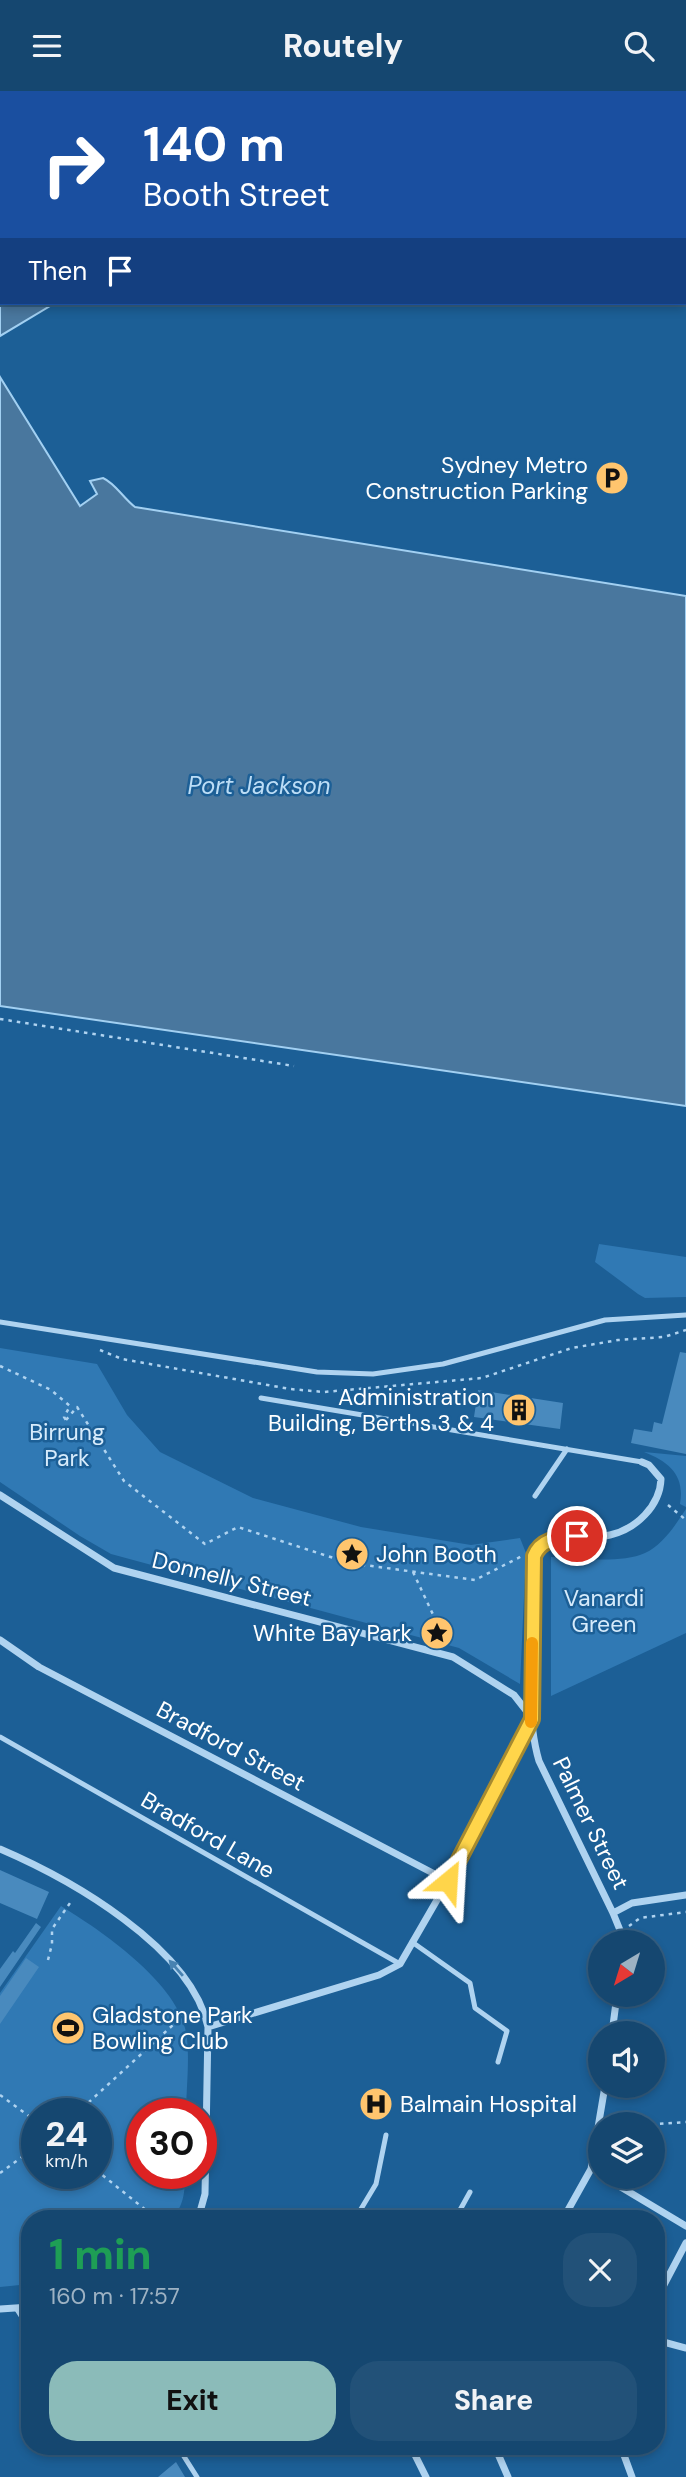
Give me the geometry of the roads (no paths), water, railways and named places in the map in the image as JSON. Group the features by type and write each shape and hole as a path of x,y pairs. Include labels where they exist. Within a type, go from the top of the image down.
{"street":[{"name":"Palmer Street","path":"621,1930 539,1761 534,1742 533,1563 536,1550 554,1538 610,1535 635,1524 657,1499 661,1490 661,1479 642,1462"},
{"name":"Donnelly Street","path":"0,1495 114,1568 453,1657 514,1695 532,1719"},
{"name":"Bradford Street","path":"0,1640 39,1667 448,1881"},
{"path":"208,2027 379,1975 400,1964 448,1881 532,1719"},
{"path":"0,1849 79,1889 123,1919 157,1947 192,1987 204,2010 208,2027 205,2194 201,2210"},
{"path":"613,1913 632,1903 686,1895"},
{"path":"567,2210 588,2174"},
{"path":"624,2189 659,2210"},
{"path":"665,2214 686,2226"},
{"path":"665,2283 686,2243"},
{"path":"0,2309 21,2308"},
{"path":"665,2342 686,2348"},
{"path":"415,2455 426,2477"},
{"path":"498,2455 508,2477"},
{"path":"624,2455 632,2477"}],"lane":[{"path":"0,1322 317,1372 373,1374 443,1364 605,1320 686,1315"},
{"path":"261,1398 642,1462"},
{"path":"535,1496 567,1449"},
{"name":"Bradford Lane","path":"0,1737 400,1964"},
{"path":"412,1942 470,1983 475,2008 508,2031 498,2062"},
{"path":"360,2210 376,2184 386,2135"},
{"path":"460,2210 470,2193"},
{"path":"16,2308 21,2316"},
{"path":"183,2455 197,2477"}],"water":[{"path":"0,305 52,305 0,336"},
{"name":"Port Jackson","path":"0,377 80,506 97,494 90,481 103,478 135,507 686,596 686,1106 0,1006"}],"place":[{"name":"Sydney Metro Construction Parking","path":"612,478"},
{"name":"Administration Building, Berths 3 & 4","path":"519,1410"},
{"name":"John Booth","path":"352,1554"},
{"name":"White Bay Park","path":"437,1633"},
{"name":"Gladstone Park Bowling Club","path":"68,2028"},
{"name":"Balmain Hospital","path":"376,2104"}],"park label":[{"name":"Birrung Park","path":"67,1445"},
{"name":"Vanardi Green","path":"604,1611"}]}
